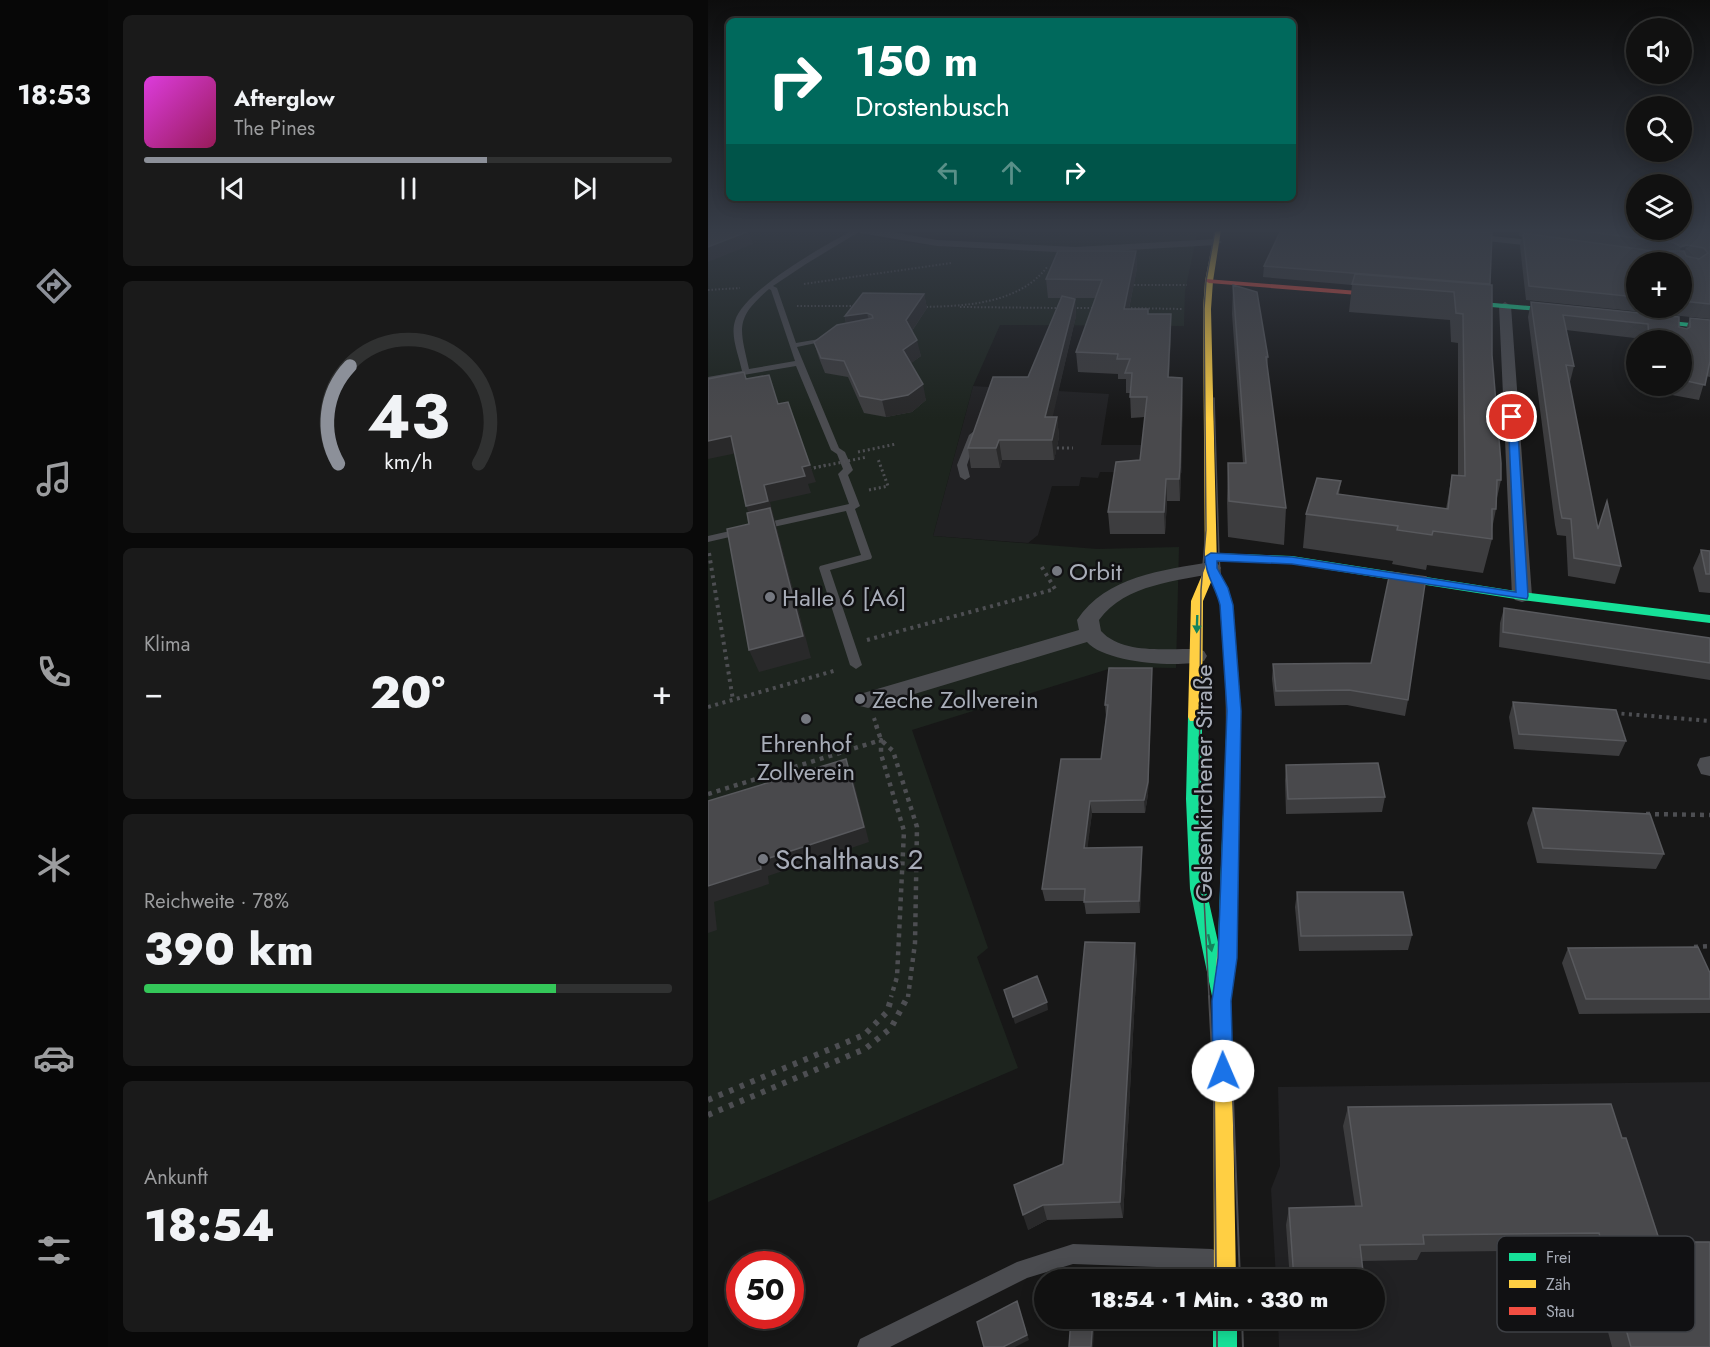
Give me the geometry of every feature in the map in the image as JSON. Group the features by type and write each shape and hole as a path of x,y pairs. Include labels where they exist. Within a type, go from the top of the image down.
{"main road":[{"name":"Gelsenkirchener Straße","path":"1208,293 1211,562 1197,601 1194,799 1198,889 1222,1001"},
{"path":"1350,293 1411,298"},
{"path":"1434,300 1585,313"},
{"path":"1620,317 1679,328 1710,327"},
{"path":"1211,562 1292,560 1522,596 1710,619"},
{"name":"Gelsenkirchener Straße","path":"1211,562 1227,605 1234,711 1227,958 1222,1001 1225,1269"},
{"path":"1225,1329 1225,1347"}],"street":[{"path":"1505,306 1522,596"},
{"path":"868,700 1091,634 1088,620 1092,611 1123,590 1211,562"},
{"name":"Gelsenkirchener Straße","path":"1091,634 1109,648 1122,653 1196,656"}],"lane":[{"path":"746,372 738,321 752,299 760,293"},
{"path":"708,539 855,506 843,474 848,470 841,452 835,450 799,363 776,293"},
{"path":"793,346 837,338"},
{"path":"708,379 799,363"},
{"path":"965,477 962,465 978,424"},
{"path":"850,507 867,557 824,568 856,665"},
{"path":"868,1347 1024,1269 1073,1254 1225,1269"}],"path":[{"path":"950,306 990,300 1010,293"},
{"path":"780,305 861,306 856,312"},
{"path":"916,306 1106,308"},
{"path":"1118,308 1188,309"},
{"path":"842,455 896,444"},
{"path":"1057,448 1073,448"},
{"path":"833,464 809,469 867,457"},
{"path":"878,459 887,483"},
{"path":"708,547 733,700"},
{"path":"849,645 1055,589 1040,564"},
{"path":"708,708 856,665"},
{"path":"1606,713 1710,721"},
{"path":"708,794 881,740 881,754 904,831 897,977 887,1012 864,1035 708,1100"},
{"path":"708,1115 865,1049 891,1028 904,1009 912,978 915,943 917,827 892,751"},
{"path":"1643,814 1710,815"},
{"path":"1688,948 1710,946"}],"shaded area":[{"name":"Zeche Zollverein","path":"708,293 1185,293 1184,326 1000,325 973,386 933,536 1097,549 1179,547 1176,668 1115,667 912,730 988,948 977,957 1018,1068 708,1202"},
{"path":"973,386 1109,394 1101,445 1182,445 1182,473 1100,472 1098,478 1081,477 1079,486 1052,486 1038,535 1028,543 933,536"},
{"path":"1710,1082 1710,1347 1279,1347 1278,1329 1385,1329 1385,1269 1275,1269 1271,1189 1280,1166 1278,1087"}],"building":[{"path":"863,293 924,294 906,320 917,340 903,350 923,384 908,395 882,400 860,396 844,361 821,358 814,342 837,325 873,318 867,313 845,316"},
{"path":"1097,293 1127,293 1124,309 1148,309 1148,314 1171,314 1168,377 1182,378 1180,467 1179,479 1166,479 1164,512 1108,512 1116,462 1140,460 1147,397 1130,397 1132,373 1125,373 1130,359 1117,359 1118,354 1076,352"},
{"path":"1234,293 1257,293 1268,357 1266,357 1286,508 1229,501 1228,463 1246,463"},
{"path":"1454,293 1492,293 1492,355 1501,480 1497,480 1496,509 1492,509 1492,539 1433,531 1432,535 1397,530 1398,526 1306,514 1317,478 1341,481 1337,494 1448,509 1452,475 1465,476 1463,314 1456,313"},
{"path":"1596,293 1626,293 1626,296"},
{"path":"1692,293 1710,293 1710,304 1692,302"},
{"path":"1062,296 1075,299 1045,417 1057,417 1052,440 999,440 996,448 968,448 993,377 1028,377"},
{"path":"1531,302 1626,312 1626,318 1679,318 1679,327 1687,329 1690,327 1690,318 1710,320 1710,361 1705,385 1692,382 1692,330 1648,330 1648,324 1563,315 1574,366 1566,365 1598,529 1607,501 1621,566 1574,558 1571,519 1562,518"},
{"path":"744,372 746,379 769,375 778,404 788,402 810,465 802,467 805,476 764,485 768,501 746,506 731,436 708,441 708,379"},
{"name":"Halle 6 [A6]","path":"770,508 803,636 749,650 727,529 749,524 747,513"},
{"path":"1701,550 1710,551 1710,574 1706,574"},
{"path":"1390,572 1426,577 1408,700 1349,690 1276,691 1273,664 1371,663"},
{"path":"1504,608 1710,638 1710,663 1503,632"},
{"path":"1109,668 1152,668 1148,782 1144,800 1090,801 1084,848 1142,847 1139,901 1084,902 1085,889 1042,889 1061,759 1101,759 1108,705 1105,705"},
{"path":"1513,702 1616,710 1626,741 1519,734"},
{"name":"Schalthaus 2","path":"846,759 864,827 760,861 761,869 708,886 708,801"},
{"path":"1378,763 1385,797 1288,799 1286,765"},
{"path":"1533,808 1650,814 1664,854 1543,848"},
{"path":"1297,892 1403,892 1412,935 1301,936"},
{"path":"1085,942 1135,943 1120,1202 1043,1205 1023,1215 1014,1185 1063,1164"},
{"path":"1698,947 1710,973 1710,999 1586,999 1568,948"},
{"path":"1037,976 1047,1002 1013,1017 1004,990"},
{"path":"1611,1104 1622,1138 1626,1138 1658,1236 1600,1236 1599,1233 1423,1235 1424,1244 1360,1245 1363,1269 1293,1269 1289,1208 1362,1206 1348,1107"},
{"path":"1695,1242 1710,1242 1710,1347 1631,1347 1627,1332 1695,1332"},
{"path":"1017,1301 1027,1335 1003,1347 984,1347 977,1322"},
{"path":"1070,1329 1092,1329 1091,1347 1069,1347"}],"tram line":[{"path":"1205,293 1206,530 1201,590 1199,799 1209,997"},
{"path":"1214,398 1219,557 1226,658 1229,997"},
{"path":"1209,996 1214,1088 1216,1269"},
{"path":"1229,996 1240,1269"},
{"path":"1217,1329 1217,1347"},
{"path":"1242,1329 1243,1347"}],"traffic: fast":[{"path":"1447,301 1575,312"},
{"path":"1635,319 1710,327"},
{"path":"1211,557 1292,560 1522,596 1710,619"},
{"path":"1211,568 1222,588 1227,605 1234,711 1227,945"},
{"path":"1195,717 1194,799 1198,889 1222,1001"},
{"path":"1225,1329 1225,1347"}],"traffic: slow":[{"path":"1195,717 1197,601 1211,568 1208,293"},
{"path":"1225,1269 1222,1001 1227,945"}],"traffic: jam":[{"path":"1357,293 1396,296"}],"place":[{"name":"Orbit","path":"1057,571"},
{"name":"Halle 6 [A6]","path":"770,597"},
{"name":"Zeche Zollverein","path":"860,699"},
{"name":"Ehrenhof Zollverein","path":"806,719"},
{"name":"Schalthaus 2","path":"763,859"}],"route":[{"path":"1223,1071 1222,1001 1227,958 1234,711 1227,605 1222,588 1211,568 1211,557 1292,560 1522,596 1512,417"}]}
